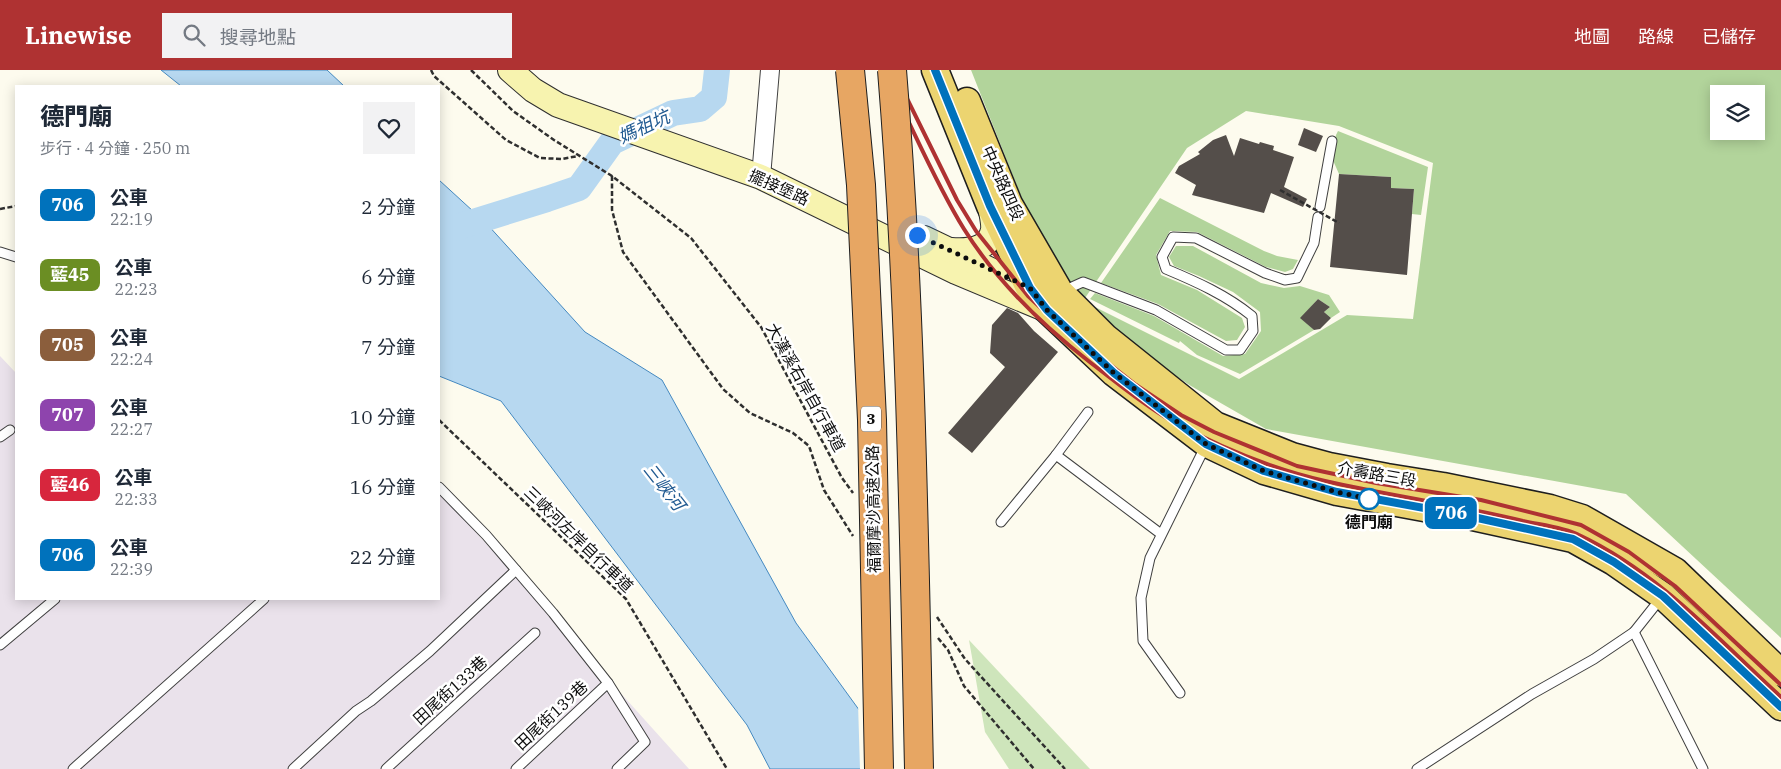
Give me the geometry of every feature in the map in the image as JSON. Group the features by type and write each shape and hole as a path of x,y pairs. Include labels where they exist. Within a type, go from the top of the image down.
{"highway":[{"name":"福爾摩沙高速公路","path":"850,70 861,185 871,410 879,769"},
{"path":"892,70 901,185 910,390 919,769"}],"main road":[{"name":"中央路四段","path":"935,70 990,206 1030,288 1054,301"},
{"name":"中央路四段","path":"954,70 1009,204 1054,301"},
{"name":"介壽路三段","path":"1054,301 1114,373 1206,444 1264,471 1337,492 1473,517 1573,539 1614,562 1669,584 1781,707"},
{"name":"介壽路三段","path":"1054,301 1105,336 1215,425 1292,456 1329,466 1443,486 1550,508 1574,515 1608,531 1669,584 1781,673"}],"street":[{"name":"擺接堡路","path":"510,70 533,90 558,105 583,107 724,155 951,250 1030,288"},
{"name":"擺接堡路","path":"535,70 544,78 568,92 583,107"},
{"path":"762,170 770,70"},
{"name":"擺接堡路","path":"762,170 956,272 1054,301"},
{"path":"951,250 974,251 987,242 993,230 990,206"}],"lane":[{"path":"1320,207 1332,141"},
{"path":"1054,301 1084,282 1156,310 1226,350 1240,350 1253,331 1252,316 1232,300 1199,283 1166,270 1162,257 1173,237 1196,238 1265,273 1285,280 1297,278 1314,243 1318,217"},
{"path":"0,252 15,256"},
{"path":"1001,522 1056,455 1088,412"},
{"path":"0,437 10,430"},
{"path":"1180,693 1143,640 1141,598 1150,558 1206,444"},
{"path":"1056,455 1161,534"},
{"path":"440,488 486,535 554,613 608,683 645,742 617,769"},
{"path":"293,769 356,711 372,701 430,651 516,570"},
{"path":"1417,769 1532,694 1594,659 1634,632 1669,584"},
{"path":"0,645 54,600"},
{"path":"73,769 263,600"},
{"path":"1634,632 1703,769"},
{"name":"田尾街133巷","path":"386,769 535,633"},
{"name":"田尾街139巷","path":"516,769 608,683"}],"path":[{"path":"431,70 434,76 506,140 540,158 562,159 580,156"},
{"name":"大漢溪右岸自行車道","path":"471,70 513,110 611,176 692,238 762,327 842,478 853,494"},
{"path":"611,176 612,210 623,252 723,389 750,413 793,433 809,446 824,490 857,542"},
{"path":"1280,190 1339,223"},
{"path":"0,209 15,206"},
{"name":"三峽河左岸自行車道","path":"440,421 626,599 728,769"},
{"path":"932,609 965,659 1065,769"},
{"path":"936,636 948,650 964,686 1034,769"}],"shaded area":[{"path":"0,356 15,372 15,600 440,600 440,492 689,769 0,769"}],"green space":[{"path":"971,70 1781,70 1781,638 1626,494 1266,429 1191,386 1111,333 1068,292 1023,201","holes":["1246,111 1339,126 1433,163 1413,319 1347,315 1239,379 1083,301 1187,148"]},
{"path":"1338,131 1428,167 1421,215 1412,214 1414,189 1391,188 1391,177 1339,174 1332,158"},
{"path":"1160,198 1264,251 1277,256 1298,260 1293,269 1285,272 1266,267 1197,232 1170,231 1156,255 1161,275 1197,290 1242,318 1245,327 1237,340 1226,341 1158,304 1101,283"},
{"path":"1176,246 1193,246 1261,283 1284,288 1300,286 1329,295 1340,312 1331,318 1324,312 1330,307 1318,299 1301,318 1314,330 1240,374 1197,355 1180,341 1179,343 1090,299 1095,293 1154,316 1223,356 1245,354 1261,331 1260,312 1233,292 1174,266 1169,257"},
{"path":"969,640 1090,769 1009,769 985,732"}],"water":[{"path":"161,70 327,70 343,85 180,85"},
{"name":"三峽河","path":"440,181 486,223 585,332 662,380 796,623 902,769 770,769 747,725 501,401 440,376"}],"pier":[{"path":"858,703 904,768 905,769 860,769"}],"building":[{"path":"1304,128 1323,136 1316,152 1298,145"},
{"path":"1226,135 1234,156 1240,138 1274,146 1273,150 1294,157 1284,187 1307,199 1303,207 1271,193 1264,213 1192,195 1196,185 1175,173 1179,166 1200,154 1198,152 1213,140"},
{"path":"1339,174 1391,177 1391,188 1414,189 1407,275 1330,267"},
{"path":"1318,299 1330,307 1324,312 1331,318 1320,329 1314,330 1300,318"},
{"path":"1007,308 1018,313 1034,331 1058,352 972,453 948,433 1005,367 990,353 992,325"}],"waterway":[{"name":"媽祖坑","path":"451,229 579,188 612,142 673,113 700,109 714,97 717,70"}],"railway":[{"path":"883,70 953,210 991,267 1038,318 1091,363 1149,407 1207,439 1266,464 1305,476 1474,510 1566,530 1579,535 1608,550 1661,587 1781,697"},
{"path":"893,70 957,200 976,231 1028,296 1056,322 1136,385 1181,415 1214,432 1297,466 1376,483 1481,500 1581,525 1629,552 1675,586 1781,685"}],"bus line":[{"name":"706","path":"935,70 990,206 1030,288 1047,310 1114,373 1206,444 1264,471 1337,492 1473,517 1573,539 1614,562 1663,596 1781,707"}],"place":[{"name":"德門廟","path":"1369,499"}],"route":[{"path":"917,235 1030,288 1047,310 1114,373 1206,444 1264,471 1369,499"}]}
